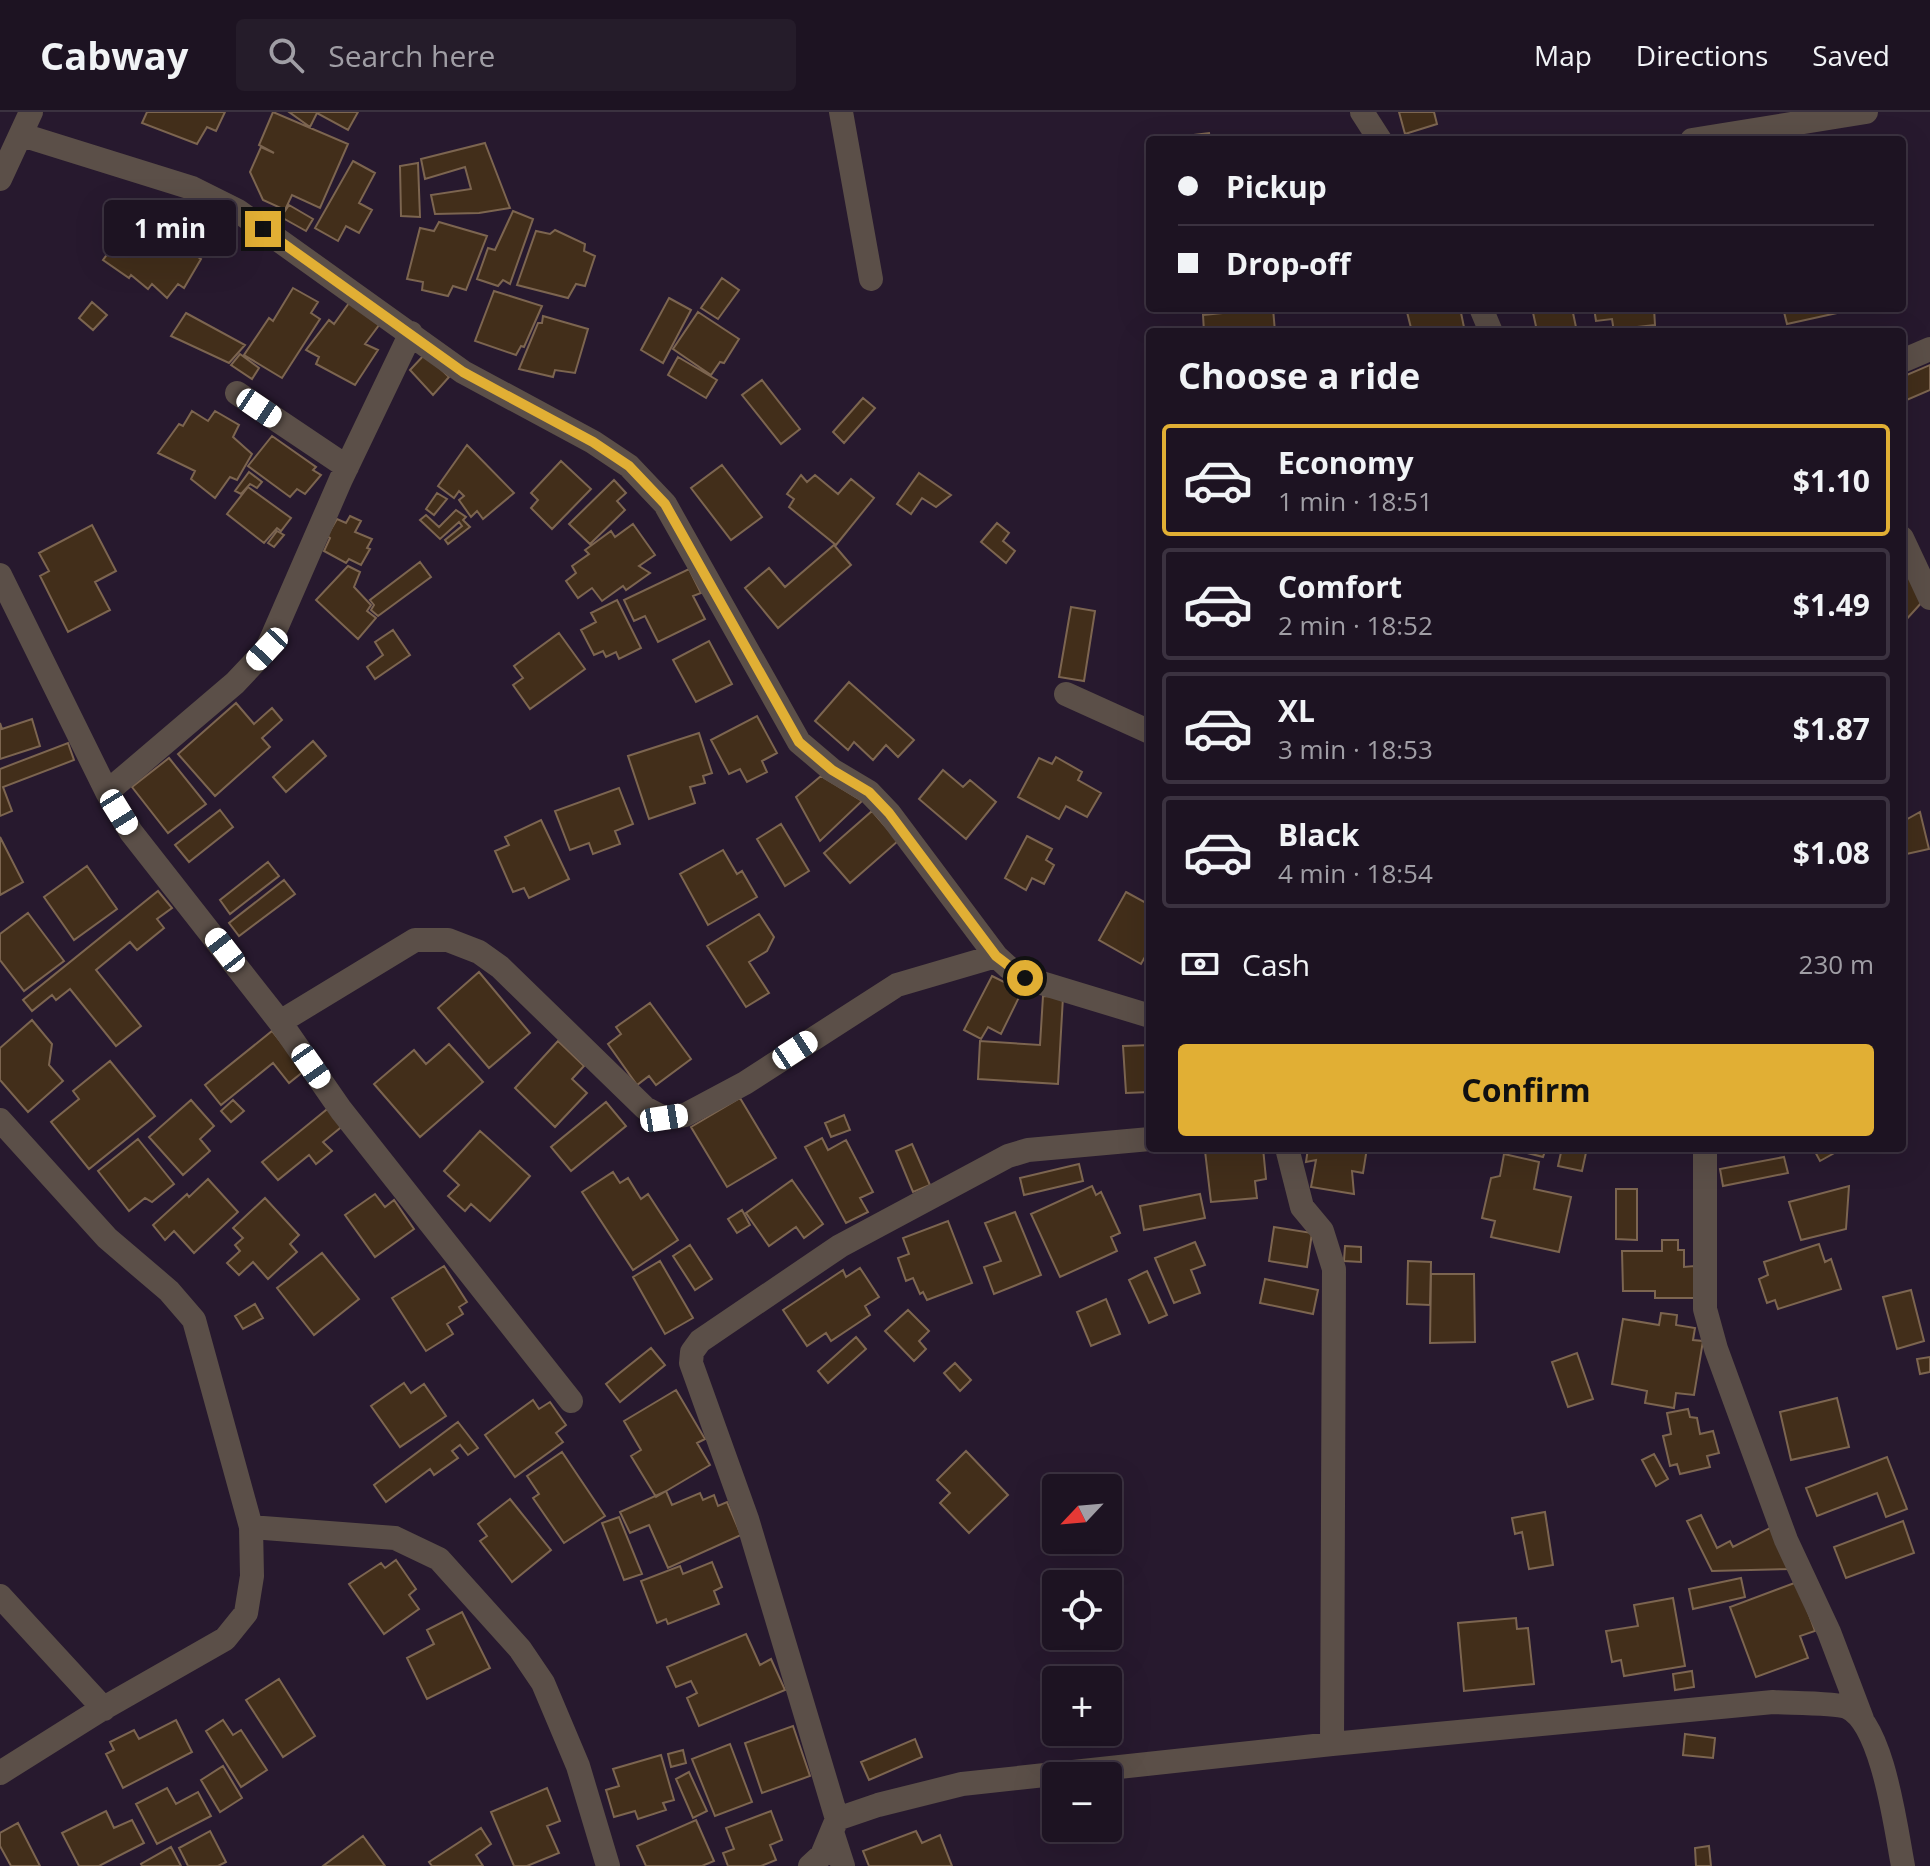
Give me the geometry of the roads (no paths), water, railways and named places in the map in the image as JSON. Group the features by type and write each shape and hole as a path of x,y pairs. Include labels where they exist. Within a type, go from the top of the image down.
{"street":[{"path":"0,179 31,112"},
{"path":"841,112 871,279"},
{"path":"1362,112 1377,136"},
{"path":"1717,136 1866,112"},
{"path":"22,135 192,188 238,211 463,372 593,442 629,466 665,504 799,742 832,770 869,792 889,813 996,956 1025,978 1146,1015"},
{"path":"107,792 235,683 267,649 347,467 411,333"},
{"path":"1906,359 1930,349"},
{"path":"237,393 347,467"},
{"path":"1906,547 1930,598"},
{"path":"0,575 107,792 131,832 280,1022 341,1110 571,1401"},
{"path":"1066,694 1146,730"},
{"path":"280,1022 415,940 448,940 479,952 500,967 645,1108 664,1118 685,1115 745,1083 897,985 996,956"},
{"path":"0,1120 107,1238 169,1291 194,1320 251,1527 252,1576 246,1613 225,1639 0,1773"},
{"path":"843,1866 747,1519 691,1363 692,1352 700,1341 840,1246 1008,1156 1028,1150 1146,1139"},
{"path":"1288,1152 1302,1207 1322,1231 1334,1269 1332,1744"},
{"path":"1705,1152 1705,1309 1716,1349 1786,1540 1829,1632 1863,1721 1875,1740 1903,1866"},
{"path":"251,1527 395,1538 439,1559 520,1649 543,1683 578,1766 608,1866"},
{"path":"0,1596 104,1709"},
{"path":"810,1866 822,1855 834,1826 878,1805 962,1784 1332,1744 1773,1702 1847,1707 1863,1721"}]}
